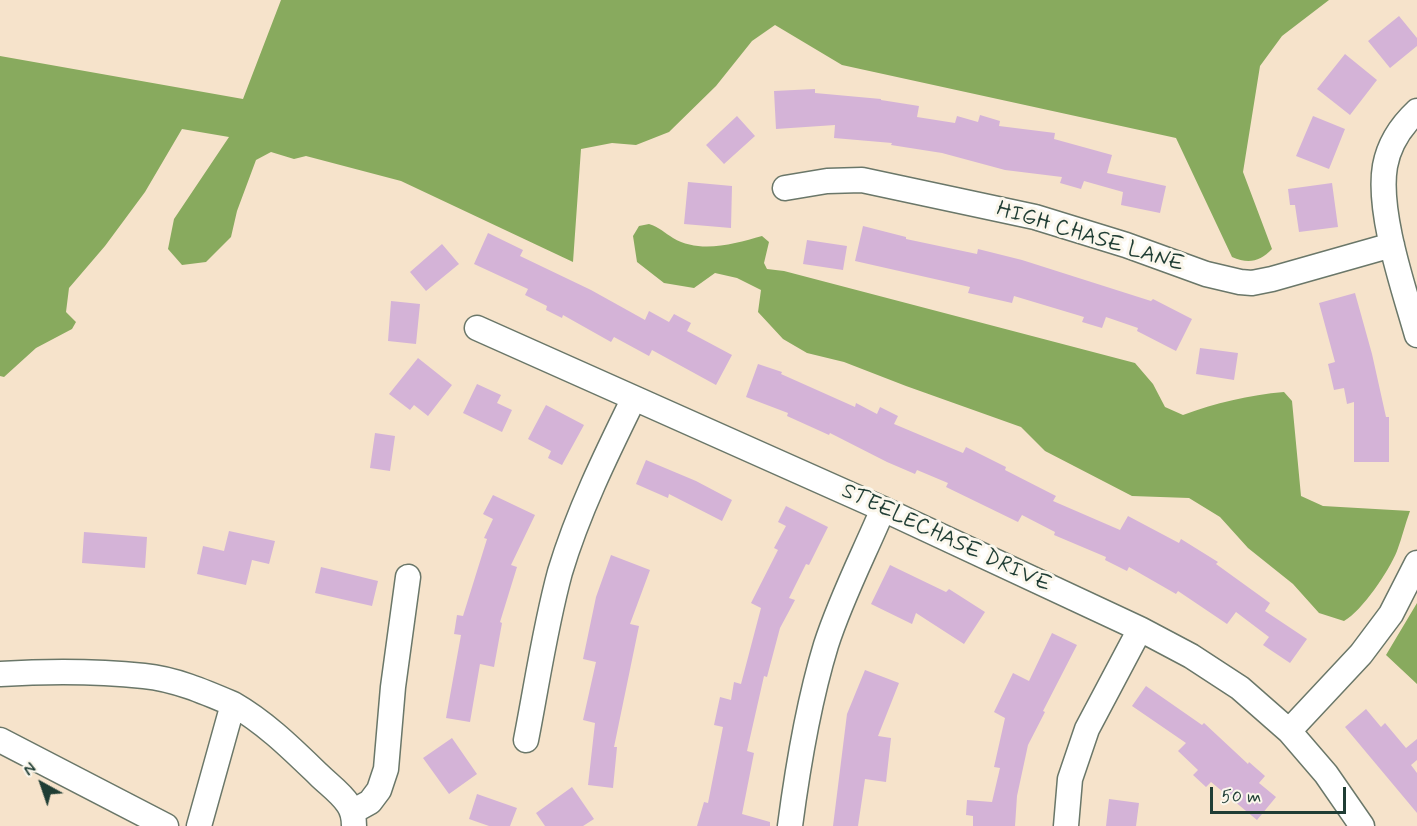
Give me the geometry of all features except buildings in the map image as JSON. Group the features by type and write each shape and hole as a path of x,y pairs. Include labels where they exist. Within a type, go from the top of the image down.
{"street":[{"path":"1417,111 1399,130 1390,147 1385,167 1384,190 1392,245 1417,335"},
{"name":"HIGH CHASE LANE","path":"785,188 834,180 862,180 1035,217 1126,245 1206,274 1240,282 1251,283 1272,279 1392,245"},
{"name":"STEELECHASE DRIVE","path":"477,328 883,509 1140,629 1191,656 1240,688 1289,731 1326,774 1362,826"},
{"path":"526,740 560,573 577,522 634,398"},
{"path":"790,826 796,780 815,684 838,613 883,509"},
{"path":"1289,731 1361,654 1391,614 1417,563"},
{"path":"0,674 40,671 146,676 199,690 251,714 278,736 348,804 353,819 379,790 386,769 393,687 408,577"},
{"path":"1066,826 1070,779 1086,729 1140,629"},
{"path":"199,826 233,704"},
{"path":"0,740 166,826"}],"green space":[{"path":"281,0 1329,0 1282,36 1260,66 1243,172 1272,249 1258,259 1243,261 1232,257 1176,138 842,65 775,25 752,41 716,86 669,132 636,145 612,143 581,149 573,262 401,181 306,156 294,159 271,152 256,160 237,211 231,237 206,262 182,265 168,249 174,219 229,137 182,129 145,192 105,246 69,288 66,312 76,322 72,329 36,348 4,377 0,376 0,56 243,99"},
{"path":"649,224 683,243 694,246 717,246 762,236 769,242 764,263 767,269 784,271 1135,363 1153,384 1165,407 1183,415 1232,400 1284,392 1292,401 1301,496 1323,506 1410,511 1397,551 1374,590 1351,616 1344,621 1319,613 1293,584 1248,548 1220,517 1189,498 1132,496 1045,451 1021,427 844,362 807,353 783,339 758,312 761,290 737,278 715,273 694,288 664,283 637,262 633,236 639,226"},
{"path":"1417,603 1417,684 1386,655"}]}
